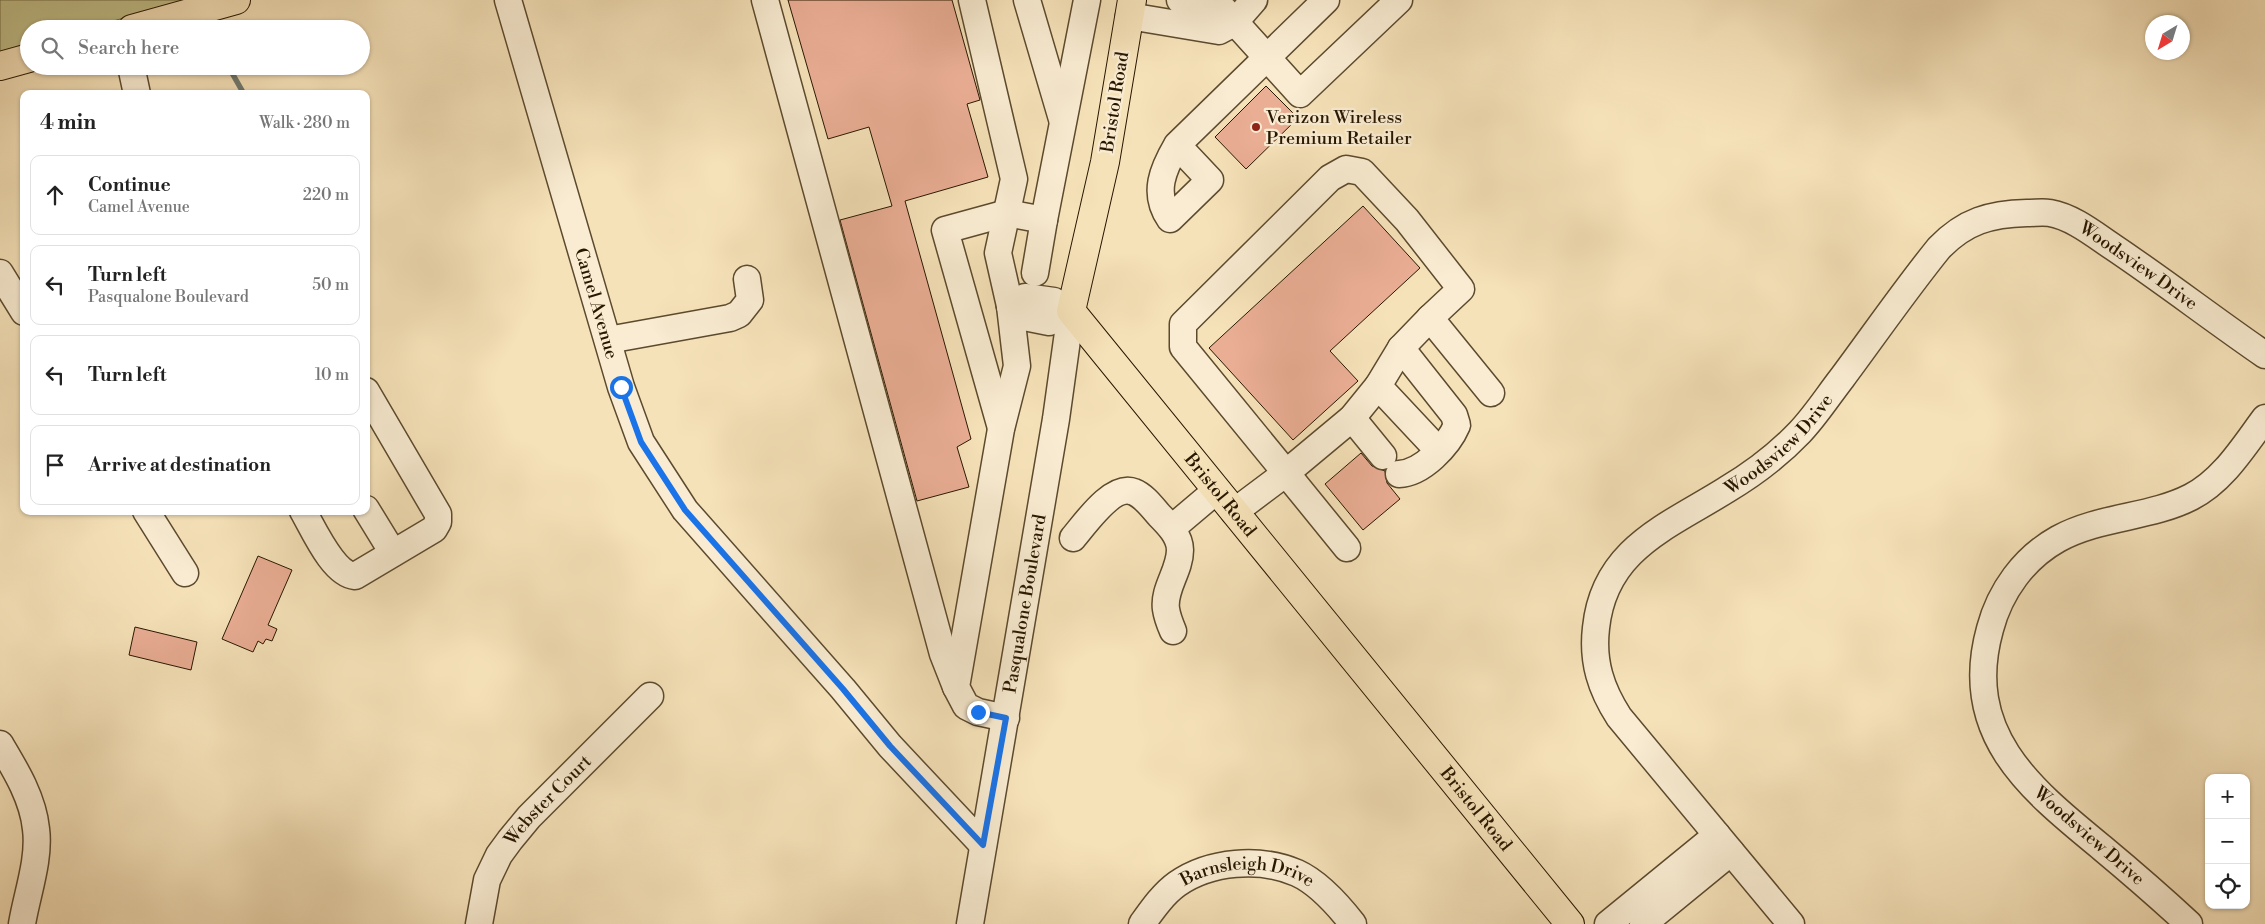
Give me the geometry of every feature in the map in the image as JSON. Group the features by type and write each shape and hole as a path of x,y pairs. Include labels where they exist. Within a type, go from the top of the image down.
{"main road":[{"path":"164,20 236,0"},
{"name":"Bristol Road","path":"1131,8 1105,162 1071,311 1570,924"},
{"path":"0,66 20,60"}],"street":[{"name":"Camel Avenue","path":"508,0 628,408 641,442 676,498 890,746 983,845"},
{"path":"765,0 943,654 966,706 978,712 1006,718"},
{"path":"956,687 1001,429 1017,366 1010,306 998,253 1014,179 972,0"},
{"path":"1027,0 1063,124"},
{"path":"1180,0 1224,10 1300,94 1399,0"},
{"path":"1131,8 1219,31 1234,22 1254,0"},
{"path":"1177,145 1326,0"},
{"path":"1035,273 1084,4"},
{"path":"133,75 136,90"},
{"path":"1234,512 1286,472 1352,418 1378,386 1401,348 1461,290 1407,220 1362,172 1346,169 1330,178 1183,324 1184,347 1286,472 1347,548"},
{"path":"1001,429 945,230 1007,213 1044,220"},
{"name":"Woodsview Drive","path":"1791,924 1660,763 1619,717 1602,689 1594,655 1597,611 1616,568 1634,548 1651,535 1728,489 1774,456 1800,432 1915,277 1948,238 1968,225 1986,217 2004,214 2050,213 2084,228 2265,354"},
{"path":"0,274 20,306"},
{"path":"608,340 730,318 739,314 750,300 748,279"},
{"path":"1010,306 1024,317 1049,322 1071,311"},
{"name":"Pasqualone Boulevard","path":"970,924 1056,419 1071,311"},
{"path":"1430,318 1491,393"},
{"path":"1352,418 1391,465 1407,474 1421,467 1452,437 1457,425 1454,416 1401,348"},
{"path":"1378,386 1438,450"},
{"path":"305,515 337,567 347,575 355,576 434,529 438,522 438,514 370,398"},
{"name":"Woodsview Drive","path":"2189,924 2045,800 2033,788 2003,749 1986,710 1983,667 1986,642 1994,615 2003,595 2019,570 2037,552 2082,528 2190,498 2216,479 2237,456 2265,418"},
{"path":"1172,528 1217,490"},
{"path":"1073,538 1096,510 1122,491 1135,492 1147,501 1172,528 1180,550 1175,574 1167,594 1166,609 1173,631"},
{"path":"149,515 185,573"},
{"path":"370,515 393,553"},
{"name":"Webster Court","path":"479,924 487,880 499,855 510,840 530,817 650,696"},
{"path":"0,744 25,790 36,830 36,847 22,924"},
{"path":"1608,924 1724,844"},
{"path":"1643,924 1724,844"},
{"name":"Barnsleigh Drive","path":"1142,924 1156,905 1176,884 1202,870 1240,864 1266,864 1298,873 1318,888 1353,924"}],"green space":[{"path":"0,0 185,0 117,20 20,20 20,48 0,54"}],"building":[{"path":"788,0 952,0 980,100 967,104 988,177 905,201 971,439 957,447 969,487 917,501 840,220 892,206 869,127 828,139"},
{"name":"Verizon Wireless Premium Retailer","path":"1266,86 1298,118 1246,169 1215,137"},
{"path":"1363,206 1420,268 1330,351 1358,381 1293,440 1209,348"},
{"path":"1361,453 1372,466 1385,471 1387,483 1400,499 1363,530 1325,484"},
{"path":"258,556 292,570 268,625 277,629 272,641 266,639 263,644 258,641 253,652 222,639"},
{"path":"135,627 197,642 191,670 129,655"}],"waterway":[{"path":"233,75 242,90"}],"place":[{"name":"Verizon Wireless Premium Retailer","path":"1256,127"}],"route":[{"path":"621,387 641,442 671,492 685,510 843,689 890,746 948,810 983,845 1006,718 978,712"}]}
